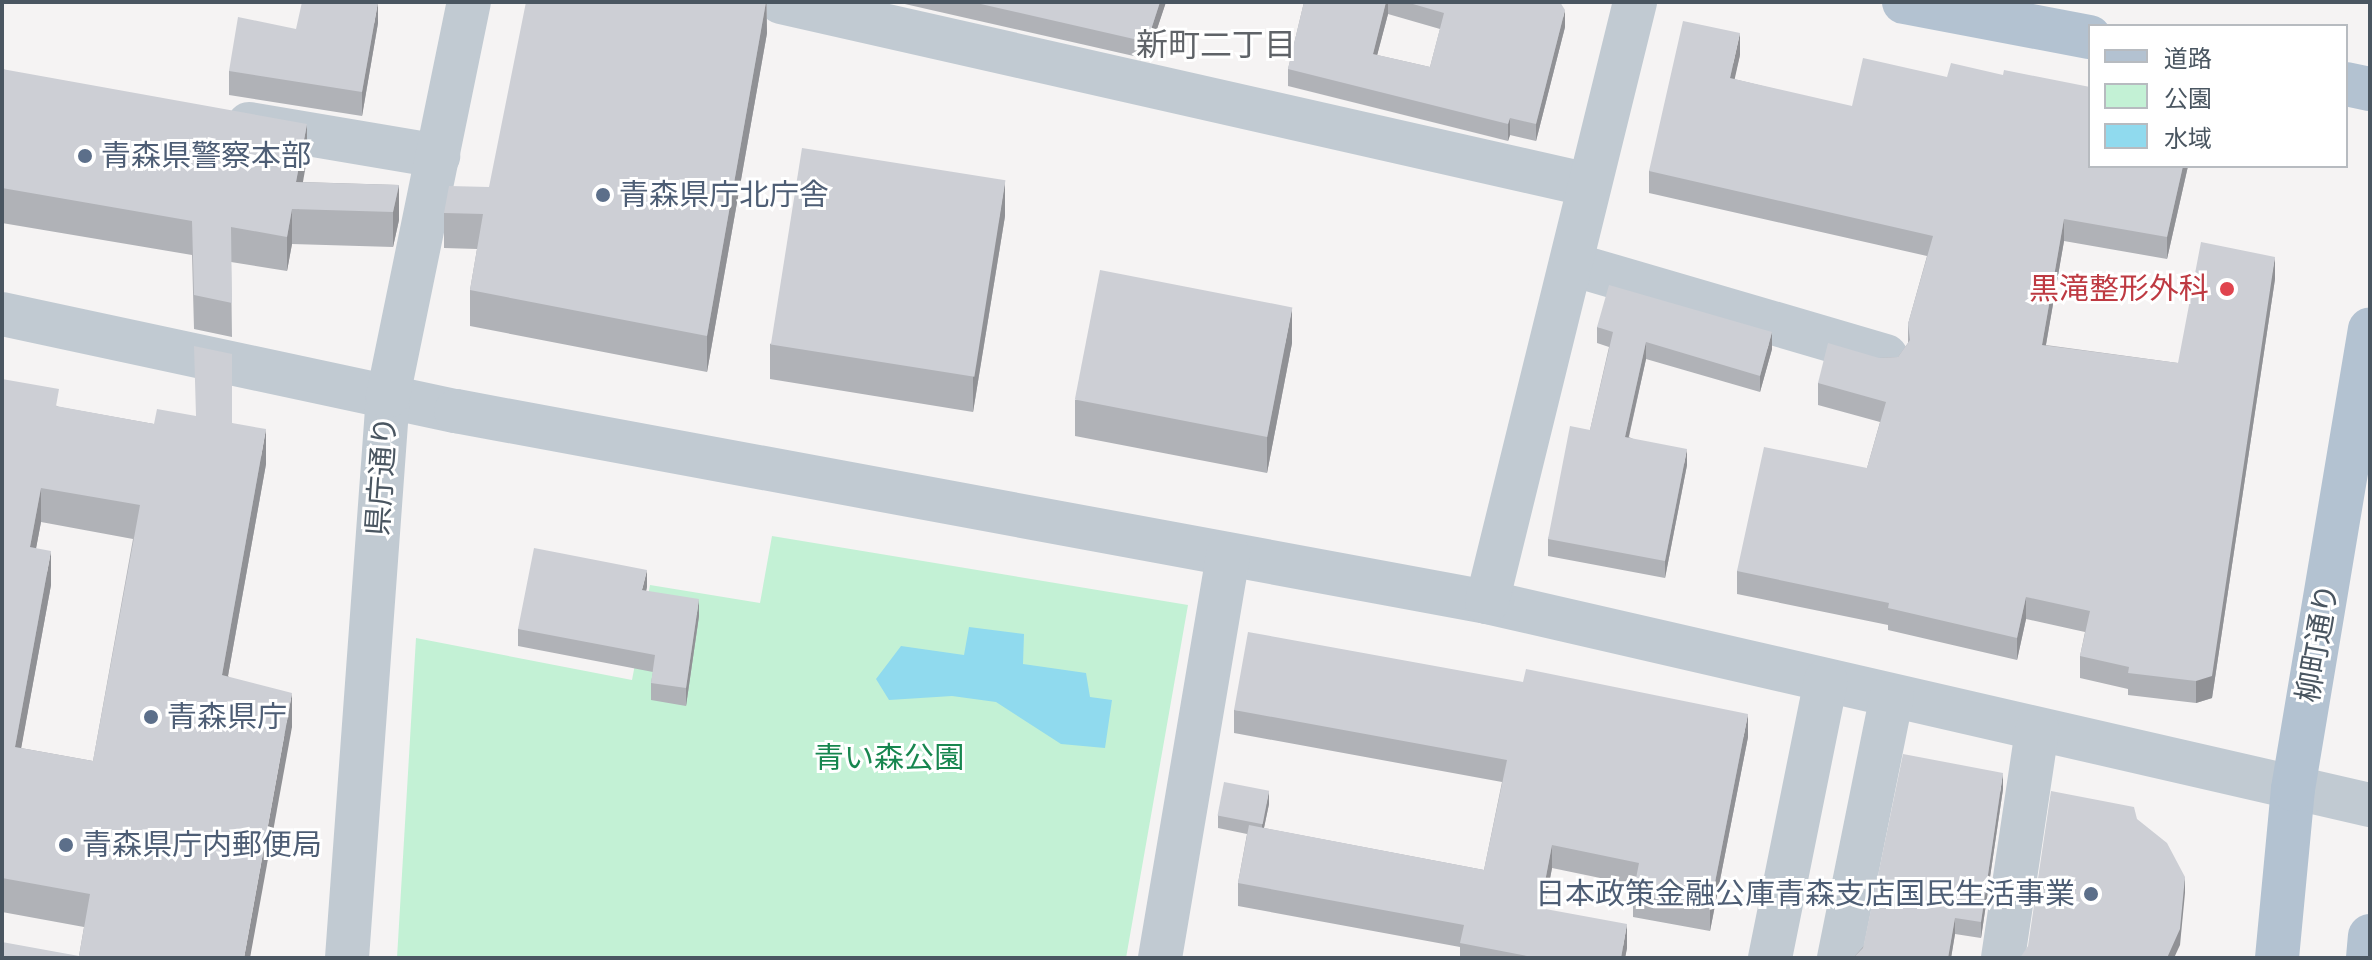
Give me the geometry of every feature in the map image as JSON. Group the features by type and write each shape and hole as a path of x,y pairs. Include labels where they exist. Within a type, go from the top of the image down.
{"main road":[{"path":"1904,2 2088,37"},
{"path":"2348,84 2370,89"},
{"name":"柳町通り","path":"2277,958 2293,789 2370,329"},
{"path":"2368,958 2370,936"}],"street":[{"name":"県庁通り","path":"347,958 388,396 469,2"},
{"path":"781,2 1589,185"},
{"path":"1487,602 1635,2"},
{"path":"205,116 438,156"},
{"path":"1571,264 1886,356"},
{"path":"2,314 388,396 1487,602 2370,805"},
{"path":"1160,958 1228,555"},
{"path":"1770,958 1826,681"},
{"path":"1839,958 1892,696"},
{"path":"2003,958 2037,730"}],"green space":[{"name":"青い森公園","path":"772,536 1188,605 1126,958 397,958 416,638 632,680 650,585 760,603"}],"water":[{"path":"969,627 1024,634 1023,664 1086,673 1090,697 1112,700 1105,748 1061,744 996,702 952,696 889,700 876,679 901,646 964,655"}],"building":[{"path":"302,2 378,2 362,92 229,71 238,17 296,29"},
{"path":"526,2 766,2 707,336 470,290 483,214 444,213 449,186 489,187"},
{"path":"972,2 1160,2 1147,42"},
{"path":"1304,2 1386,2 1373,54 1430,67 1444,13 1406,2 1560,2 1565,10 1536,124 1510,118 1508,124 1288,69"},
{"path":"1683,21 1740,33 1730,78 1852,106 1863,58 1947,77 1951,63 2003,75 2004,70 2088,87 2088,168 2183,168 2167,237 2064,219 2042,345 2178,363 2201,242 2275,257 2212,676 2196,681 2128,673 2129,667 2080,656 2090,611 2026,597 2017,638 1888,608 1889,603 1737,571 1764,447 1867,468 1886,402 1818,383 1828,343 1879,358 1898,357 1910,340 1908,324 1933,236 1649,171"},
{"path":"2,69 307,124 296,182 399,185 393,212 292,209 287,237 231,227 232,303 194,295 192,221 2,188"},
{"path":"802,148 1005,180 974,377 771,345"},
{"path":"1100,270 1292,307 1267,437 1075,400"},
{"path":"1609,285 1772,332 1760,376 1646,342 1625,437 1687,449 1665,561 1548,539 1570,426 1590,430 1613,332 1597,327"},
{"name":"青森県庁","path":"194,346 232,354 232,423 266,429 222,675 292,693 244,958 2,958 2,942 79,956 90,894 2,878 2,379 59,389 56,406 154,424 157,409 196,416","holes":["41,488 140,505 93,761 15,747 51,551 30,547"]},
{"path":"534,548 647,570 642,590 699,599 686,688 651,683 655,655 518,629"},
{"path":"1248,632 1523,682 1526,669 1748,714 1710,908 1633,894 1639,863 1552,845 1540,908 1627,924 1621,958 1527,958 1460,943 1464,925 1238,883 1249,825 1484,870 1507,760 1234,710"},
{"path":"1903,754 2003,773 1981,922 1955,918 1948,958 1853,958 1863,948"},
{"path":"1224,782 1269,791 1263,824 1218,815"},
{"path":"2051,791 2134,807 2137,819 2167,843 2185,877 2180,929 2167,958 2020,958 2028,946"}],"place":[{"name":"青森県警察本部","path":"85,156"},
{"name":"青森県庁北庁舎","path":"603,195"},
{"name":"黒滝整形外科","path":"2227,289"},
{"name":"青森県庁","path":"151,717"},
{"name":"青森県庁内郵便局","path":"66,845"},
{"name":"日本政策金融公庫青森支店国民生活事業","path":"2091,894"}],"district":[{"name":"新町二丁目","path":"1216,45"}]}
